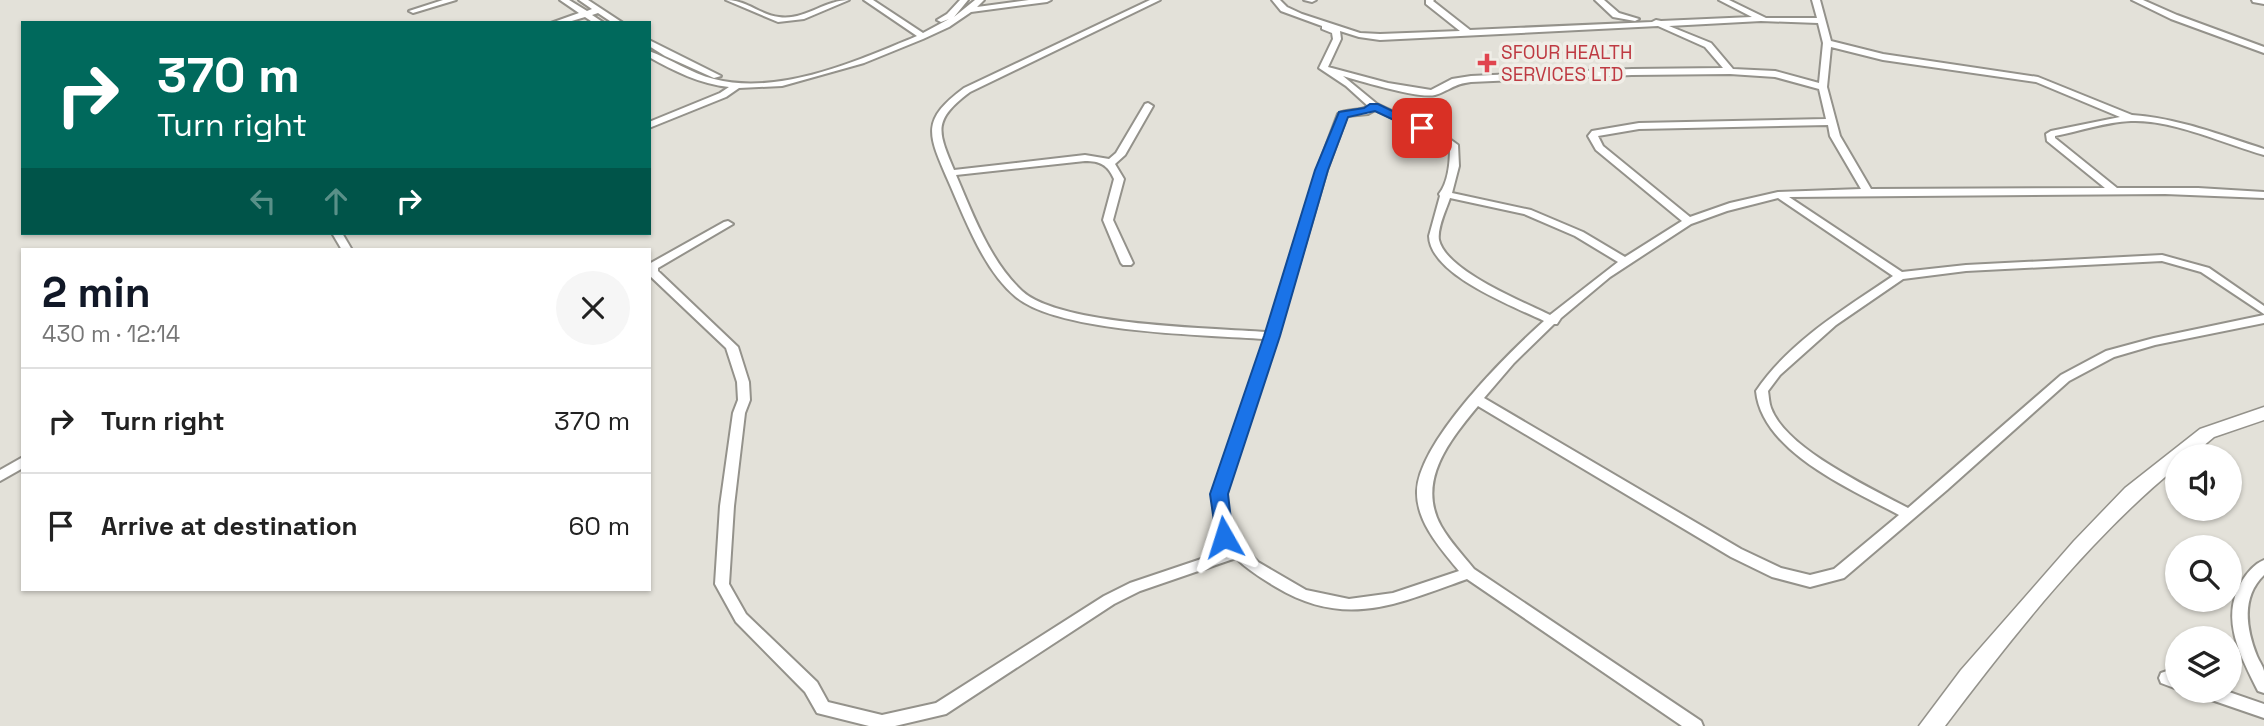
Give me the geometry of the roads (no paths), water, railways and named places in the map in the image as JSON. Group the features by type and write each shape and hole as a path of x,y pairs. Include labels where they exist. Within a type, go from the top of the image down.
{"main road":[{"path":"1931,726 1969,677 2081,546 2132,493 2207,433 2264,413"}],"street":[{"path":"414,11 452,0"},
{"path":"564,0 597,21"},
{"path":"583,0 616,21"},
{"path":"730,0 778,20 801,17 845,0"},
{"path":"868,0 920,34"},
{"path":"920,34 950,16 964,0"},
{"path":"651,55 699,78 740,83 785,83 819,75 952,23 972,10 980,0"},
{"path":"972,10 1047,0"},
{"path":"1156,0 967,90 944,107 935,126 936,140 976,230 1007,282 1022,298 1047,310 1083,320 1272,336"},
{"path":"1276,0 1284,9 1336,32 1337,39 1323,68"},
{"path":"1430,0 1429,2 1466,31"},
{"path":"1599,0 1624,18 1659,22 1672,31 1708,45 1730,71"},
{"path":"1723,0 1761,19"},
{"path":"1816,0 1827,43 1823,87 1835,136 1867,191"},
{"path":"2136,0 2264,50"},
{"path":"2256,0 2264,2"},
{"path":"562,21 599,10"},
{"path":"1297,15 1359,35 1380,37 1659,22 1761,19 1820,21"},
{"path":"651,43 714,75 740,83"},
{"path":"1827,43 1883,57 2038,80 2130,118 2177,124 2264,152"},
{"path":"1323,68 1387,86 1432,93 1455,81 1471,79 1632,72 1730,71 1775,74 1823,87"},
{"path":"1323,68 1349,84 1374,106 1444,139 1455,147 1456,161 1444,194 1433,240 1442,258 1462,274 1553,321"},
{"path":"651,124 723,95 740,83"},
{"path":"1110,163 1120,155 1148,106"},
{"path":"1374,106 1368,111 1343,114 1322,170 1272,336 1219,494 1224,537 1253,566 1302,595 1349,605 1394,599 1469,573"},
{"path":"2112,189 2066,155 2049,136 2055,131 2130,118"},
{"path":"1689,221 1599,148 1593,136 1595,133 1639,126 1832,122"},
{"path":"950,173 1085,158 1103,159 1110,163 1119,179 1108,220 1126,263"},
{"path":"1695,726 1469,573 1447,548 1427,517 1423,488 1438,447 1476,399 1520,351 1624,261 1689,221 1780,194 1867,191 2005,193 2112,189 2208,190 2264,195"},
{"path":"1444,194 1527,212 1579,234 1624,261"},
{"path":"1780,194 1900,275"},
{"path":"728,225 653,266 652,272 732,347 743,383 744,400 739,413 727,506 723,584 741,618 811,687 823,708 882,722 940,709 1110,600 1135,587 1239,552"},
{"path":"1908,514 1801,450 1765,411 1762,391 1776,372 1832,322 1900,275 1966,268 2162,258 2205,270 2264,312"},
{"path":"1476,399 1736,553 1777,573 1810,581 1839,574 2065,378 2110,354 2264,319"},
{"path":"0,476 21,463"},
{"path":"2264,566 2240,598 2239,627 2250,661 2264,686"},
{"path":"2241,703 2264,711"}],"place":[{"name":"SFOUR HEALTH SERVICES LTD","path":"1487,63"}]}
